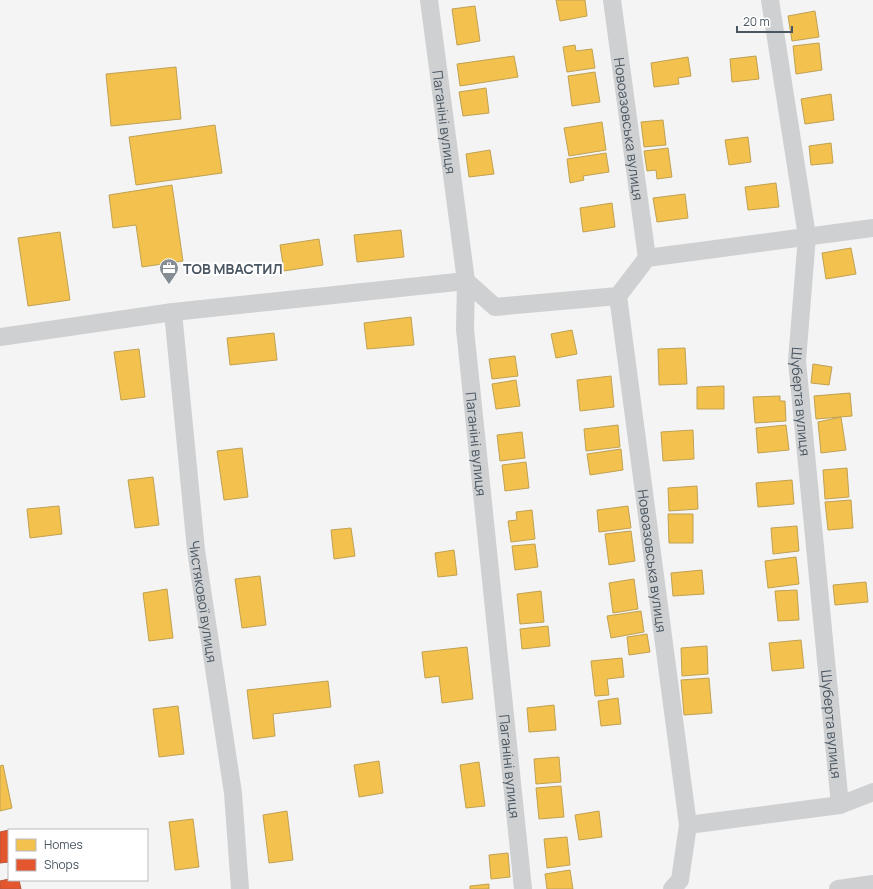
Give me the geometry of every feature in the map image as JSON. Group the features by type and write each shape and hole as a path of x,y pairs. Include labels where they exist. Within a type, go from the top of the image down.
{"street":[{"name":"Паганіні вулиця","path":"429,0 466,281 465,329 523,889"},
{"name":"Новоазовська вулиця","path":"612,0 647,258"},
{"name":"Шуберта вулиця","path":"770,0 807,236 797,361 840,805"},
{"path":"0,337 173,312 466,281 495,308 618,296 647,258 873,228"},
{"name":"Новоазовська вулиця","path":"618,296 688,825 680,880 672,889"},
{"name":"Чистякової вулиця","path":"173,312 196,550 233,793 240,889"},
{"path":"688,825 840,805 873,792"},
{"path":"838,889 873,884"}],"building: Homes":[{"path":"556,0 585,0 587,16 560,21"},
{"path":"475,6 480,41 457,45 452,9"},
{"path":"815,11 819,37 792,41 788,16"},
{"path":"819,43 822,70 796,74 793,46"},
{"path":"575,45 576,51 592,49 595,68 567,72 563,47"},
{"path":"514,56 518,77 460,86 457,64"},
{"path":"756,56 759,79 732,82 730,59"},
{"path":"688,57 691,76 678,78 679,84 654,87 651,63"},
{"path":"176,67 181,119 111,126 106,74"},
{"path":"595,72 600,102 572,106 568,76"},
{"path":"486,88 489,113 463,116 459,92"},
{"path":"831,94 834,120 805,124 801,99"},
{"path":"663,120 666,145 644,147 641,122"},
{"path":"602,122 606,150 569,156 564,128"},
{"path":"215,125 222,173 136,185 129,137"},
{"path":"748,137 751,162 729,165 725,140"},
{"path":"831,143 833,163 811,165 809,146"},
{"path":"668,148 672,177 657,179 656,170 647,171 644,151"},
{"path":"490,150 494,174 469,177 466,154"},
{"path":"606,153 609,172 583,176 584,180 570,183 567,159"},
{"path":"776,183 779,207 748,210 745,187"},
{"path":"172,185 183,261 142,267 136,225 113,228 109,195"},
{"path":"685,194 688,218 657,222 653,198"},
{"path":"612,203 615,227 583,232 580,208"},
{"path":"401,230 404,257 357,262 354,235"},
{"path":"60,232 70,300 28,306 18,238"},
{"path":"319,239 323,265 284,271 280,245"},
{"path":"851,248 856,274 826,279 822,253"},
{"path":"411,317 414,345 367,349 364,323"},
{"path":"572,330 577,354 556,358 551,334"},
{"path":"274,333 277,360 230,365 227,338"},
{"path":"685,348 687,384 659,385 658,349"},
{"path":"139,349 145,397 121,400 114,352"},
{"path":"515,356 518,376 492,379 489,359"},
{"path":"813,364 832,367 829,385 811,383"},
{"path":"611,376 614,407 580,411 577,380"},
{"path":"516,380 520,406 496,409 492,384"},
{"path":"724,386 724,409 697,409 697,387"},
{"path":"850,393 852,416 816,419 814,396"},
{"path":"780,396 780,401 785,401 786,421 755,423 753,397"},
{"path":"841,417 846,450 821,453 818,422"},
{"path":"618,425 620,447 586,451 584,429"},
{"path":"786,425 789,450 758,453 756,428"},
{"path":"693,430 694,459 663,461 661,432"},
{"path":"522,432 525,458 500,461 497,435"},
{"path":"242,448 248,497 224,500 217,451"},
{"path":"621,449 623,470 590,475 587,454"},
{"path":"526,462 529,488 505,491 502,465"},
{"path":"847,468 849,497 825,499 823,470"},
{"path":"153,477 159,525 135,528 128,480"},
{"path":"792,480 794,504 758,507 756,483"},
{"path":"697,486 698,509 669,511 668,488"},
{"path":"851,500 853,528 828,530 825,502"},
{"path":"59,506 62,534 30,538 27,509"},
{"path":"628,506 631,528 599,532 597,510"},
{"path":"532,510 535,539 511,542 508,521 517,520 516,512"},
{"path":"668,514 693,514 693,543 669,543"},
{"path":"797,526 799,551 773,554 771,528"},
{"path":"351,528 355,556 334,559 331,530"},
{"path":"631,531 635,561 609,565 605,534"},
{"path":"535,544 538,567 515,570 512,546"},
{"path":"454,550 457,575 438,577 435,553"},
{"path":"796,557 799,584 768,588 765,561"},
{"path":"702,570 704,594 673,596 671,573"},
{"path":"260,576 266,625 242,628 235,579"},
{"path":"634,579 638,609 613,613 609,583"},
{"path":"866,582 868,602 835,605 833,585"},
{"path":"167,589 173,638 149,641 143,593"},
{"path":"797,590 799,620 778,621 775,591"},
{"path":"541,591 544,622 520,624 517,594"},
{"path":"641,611 644,632 611,638 607,616"},
{"path":"548,626 550,646 522,649 520,629"},
{"path":"647,634 650,652 629,655 627,637"},
{"path":"801,640 804,668 772,671 769,643"},
{"path":"707,646 708,674 682,676 681,648"},
{"path":"467,647 473,699 442,703 439,676 425,678 422,652"},
{"path":"622,658 624,677 607,679 609,695 595,696 591,661"},
{"path":"709,678 712,713 684,715 681,680"},
{"path":"328,681 331,707 273,714 275,736 253,739 247,690"},
{"path":"618,698 621,724 601,726 598,701"},
{"path":"554,705 556,730 529,732 527,708"},
{"path":"178,706 184,754 159,757 153,709"},
{"path":"559,757 561,782 536,784 534,759"},
{"path":"379,761 383,793 359,797 354,765"},
{"path":"479,762 485,806 466,808 460,765"},
{"path":"3,765 12,808 0,811 0,766"},
{"path":"561,786 564,817 539,819 536,788"},
{"path":"287,811 293,860 269,863 263,815"},
{"path":"599,811 602,837 579,840 575,815"},
{"path":"193,819 199,867 175,870 169,822"},
{"path":"567,837 570,865 547,868 544,839"},
{"path":"508,853 510,877 491,879 489,855"},
{"path":"570,870 573,889 547,889 545,874"},
{"path":"489,884 489,889 470,889 470,886"}],"building: Shops":[{"path":"8,830 8,862 0,863 0,832"},
{"path":"8,879 8,881 19,881 21,889 0,889 0,881"}],"place":[{"name":"ТОВ МВАСТИЛ","path":"169,285"}]}
